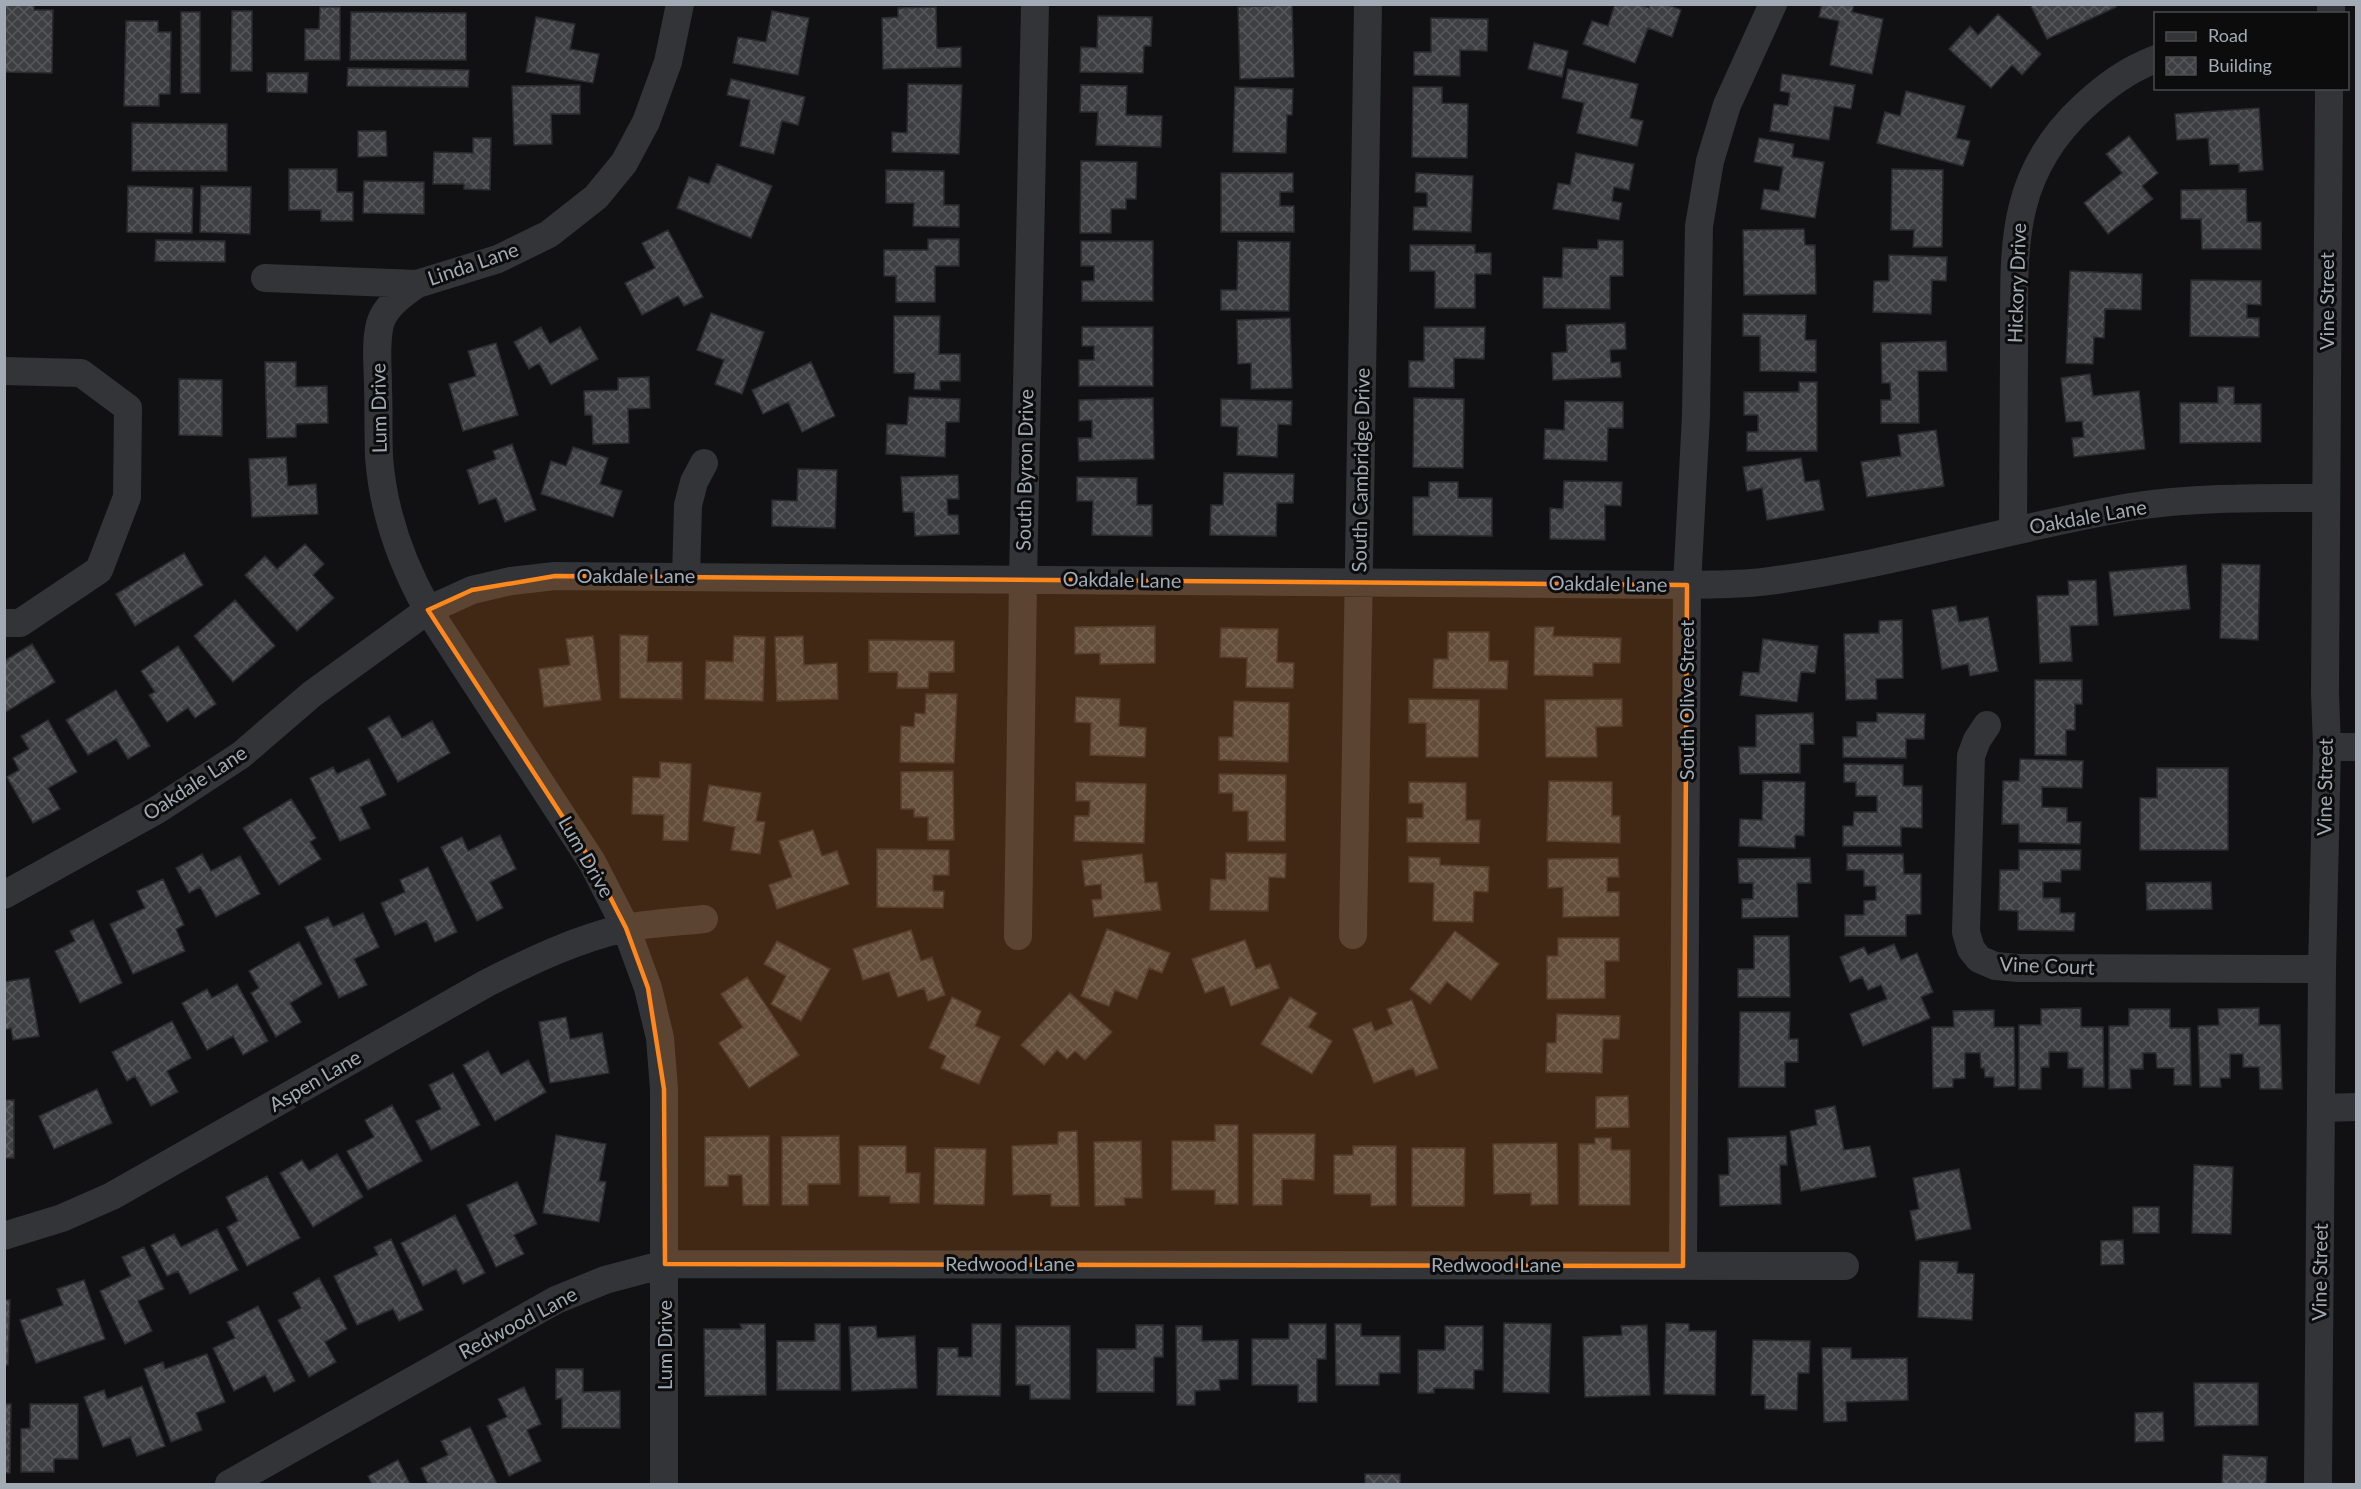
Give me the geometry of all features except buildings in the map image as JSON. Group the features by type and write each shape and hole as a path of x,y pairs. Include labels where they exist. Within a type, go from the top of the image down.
{"street":[{"name":"Linda Lane","path":"265,278 417,284 498,259 549,234 596,196 624,163 646,122 668,62 680,4"},
{"name":"South Byron Drive","path":"1018,936 1035,4"},
{"name":"South Cambridge Drive","path":"1353,935 1368,4"},
{"name":"South Olive Street","path":"1683,1266 1687,585 1696,416 1699,226 1710,161 1727,105 1773,4"},
{"name":"Hickory Drive","path":"2013,531 2015,255 2021,206 2040,159 2064,125 2109,84 2137,66 2154,60"},
{"name":"Vine Street","path":"2318,1485 2326,747 2328,90"},
{"name":"Lum Drive","path":"417,284 397,299 381,322 378,350 379,458 388,510 400,550 413,583 428,610 592,862 626,928 648,988 660,1038 664,1089 664,1485"},
{"path":"4,371 81,373 128,408 127,497 99,570 20,623 4,623"},
{"path":"686,577 688,506 694,482 704,463"},
{"name":"Oakdale Lane","path":"4,895 157,810 241,755 312,694 428,610 472,590 511,581 555,576 1687,585 1767,581 1848,567 2132,507 2232,498 2326,498"},
{"name":"Vine Court","path":"1987,725 1977,740 1971,756 1966,898 1966,932 1971,949 1979,959 1995,966 2018,968 2322,969"},
{"path":"2326,747 2356,747"},
{"name":"Aspen Lane","path":"4,1236 62,1218 112,1196 487,983 535,959 578,942 626,928 704,919"},
{"path":"2322,1108 2356,1107"},
{"name":"Redwood Lane","path":"229,1485 556,1300 605,1280 665,1264 1845,1266"}],"highlighted area":[{"path":"555,576 1687,585 1683,1266 665,1264 664,1089 648,988 626,928 592,862 428,610 472,590"}]}
